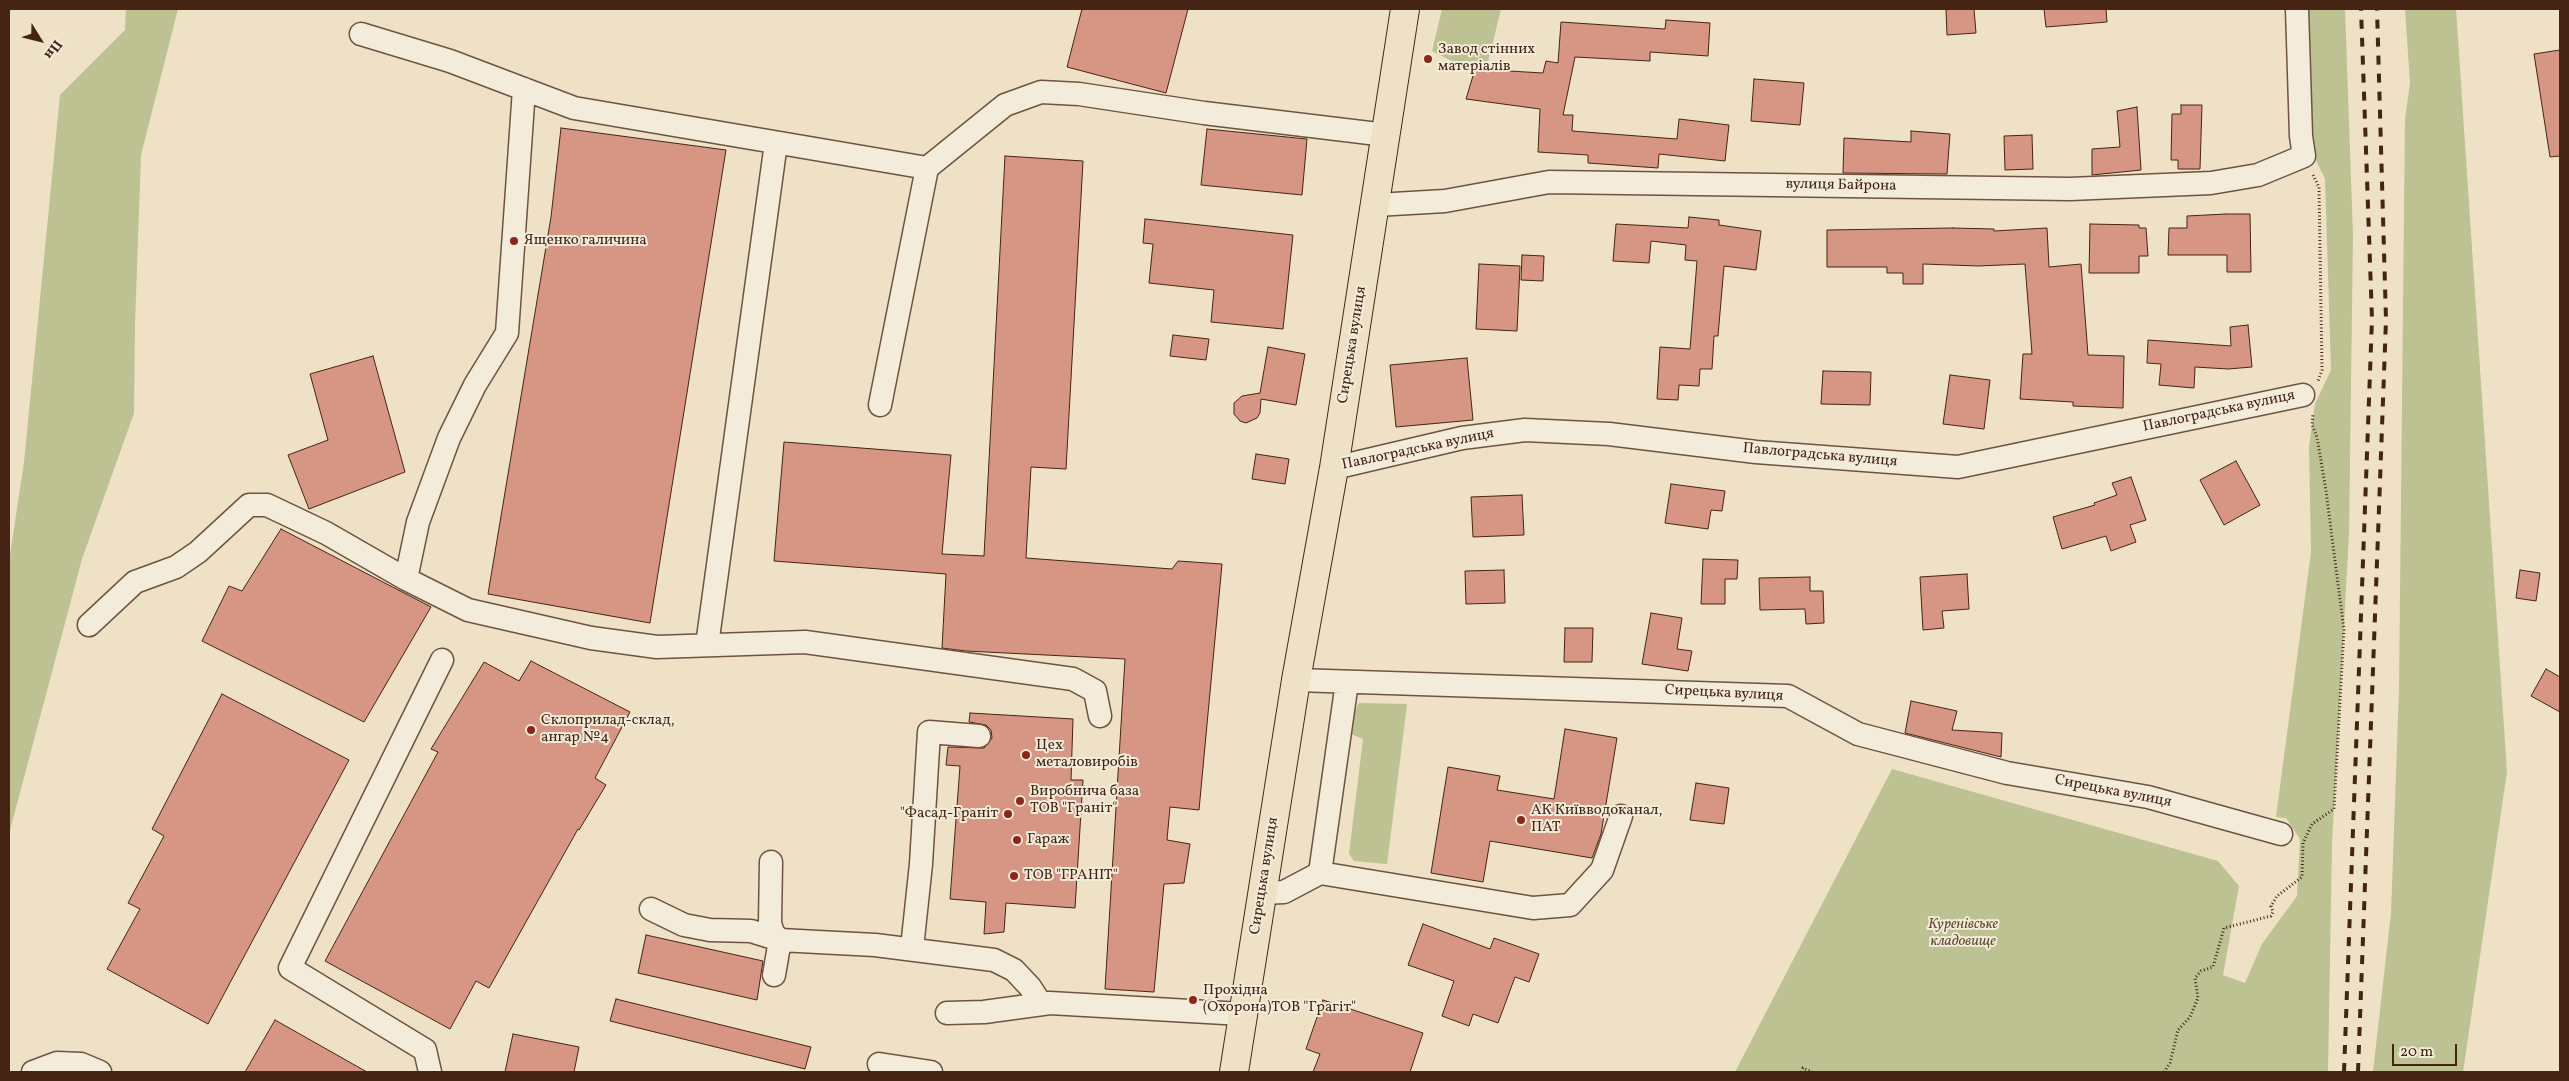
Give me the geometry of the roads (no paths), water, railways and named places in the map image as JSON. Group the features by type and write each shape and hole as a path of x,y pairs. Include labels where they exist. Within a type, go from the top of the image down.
{"main road":[{"name":"Сирецька вулиця","path":"1234,1072 1296,680 1334,468 1405,9"}],"street":[{"name":"вулиця Байрона","path":"1376,205 1445,201 1549,182 2060,189 2211,183 2258,175 2304,156 2301,136 2297,9"},
{"path":"360,34 450,61 574,108 927,168"},
{"path":"406,579 418,522 449,438 475,385 507,333 524,89"},
{"path":"880,405 927,168 1005,104 1041,92 1079,94 1204,114 1386,135"},
{"path":"707,645 776,143"},
{"name":"Павлоградська вулиця","path":"1334,468 1462,438 1525,430 1608,434 1756,452 1958,467 2310,390"},
{"path":"89,625 135,582 176,567 198,552 249,505 267,505 326,533 406,579 468,610 591,638 657,647 805,642 1074,679 1095,691 1100,716"},
{"path":"430,1072 425,1050 290,968 442,660"},
{"name":"Сирецька вулиця","path":"1296,680 1788,696 1858,734 2007,773 2148,796 2281,834"},
{"path":"1320,873 1347,682"},
{"path":"912,948 929,732 979,736"},
{"path":"1262,892 1284,892 1320,873 1533,908 1570,905 1602,870 1621,816"},
{"path":"771,862 770,922 773,933 780,940"},
{"path":"651,909 684,925 710,930 751,931 780,940 912,948 994,960 1014,970 1030,987 1041,1004"},
{"path":"774,975 780,940"},
{"path":"947,1014 984,1012 1041,1004 1242,1014"},
{"path":"33,1072 57,1063 81,1064 100,1072"},
{"path":"879,1064 931,1072"}],"railway":[{"path":"2344,1072 2372,319 2361,9"},
{"path":"2358,1072 2386,320 2377,9"}],"place":[{"name":"Завод стінних матеріалів","path":"1428,59"},
{"name":"Ященко галичина","path":"514,241"},
{"name":"Склоприлад-склад, ангар №4","path":"531,730"},
{"name":"Цех металовиробів","path":"1026,755"},
{"name":"Виробнича база ТОВ \"Граніт\"","path":"1020,801"},
{"name":"\"Фасад-Граніт","path":"1008,814"},
{"name":"АК Київводоканал, ПАТ","path":"1521,820"},
{"name":"Гараж","path":"1017,840"},
{"name":"ТОВ \"ГРАНІТ\"","path":"1014,876"},
{"name":"Прохідна (Охорона)ТОВ \"Грагіт\"","path":"1193,1000"}],"park label":[{"name":"Куренівське кладовище","path":"1963,934"}]}
